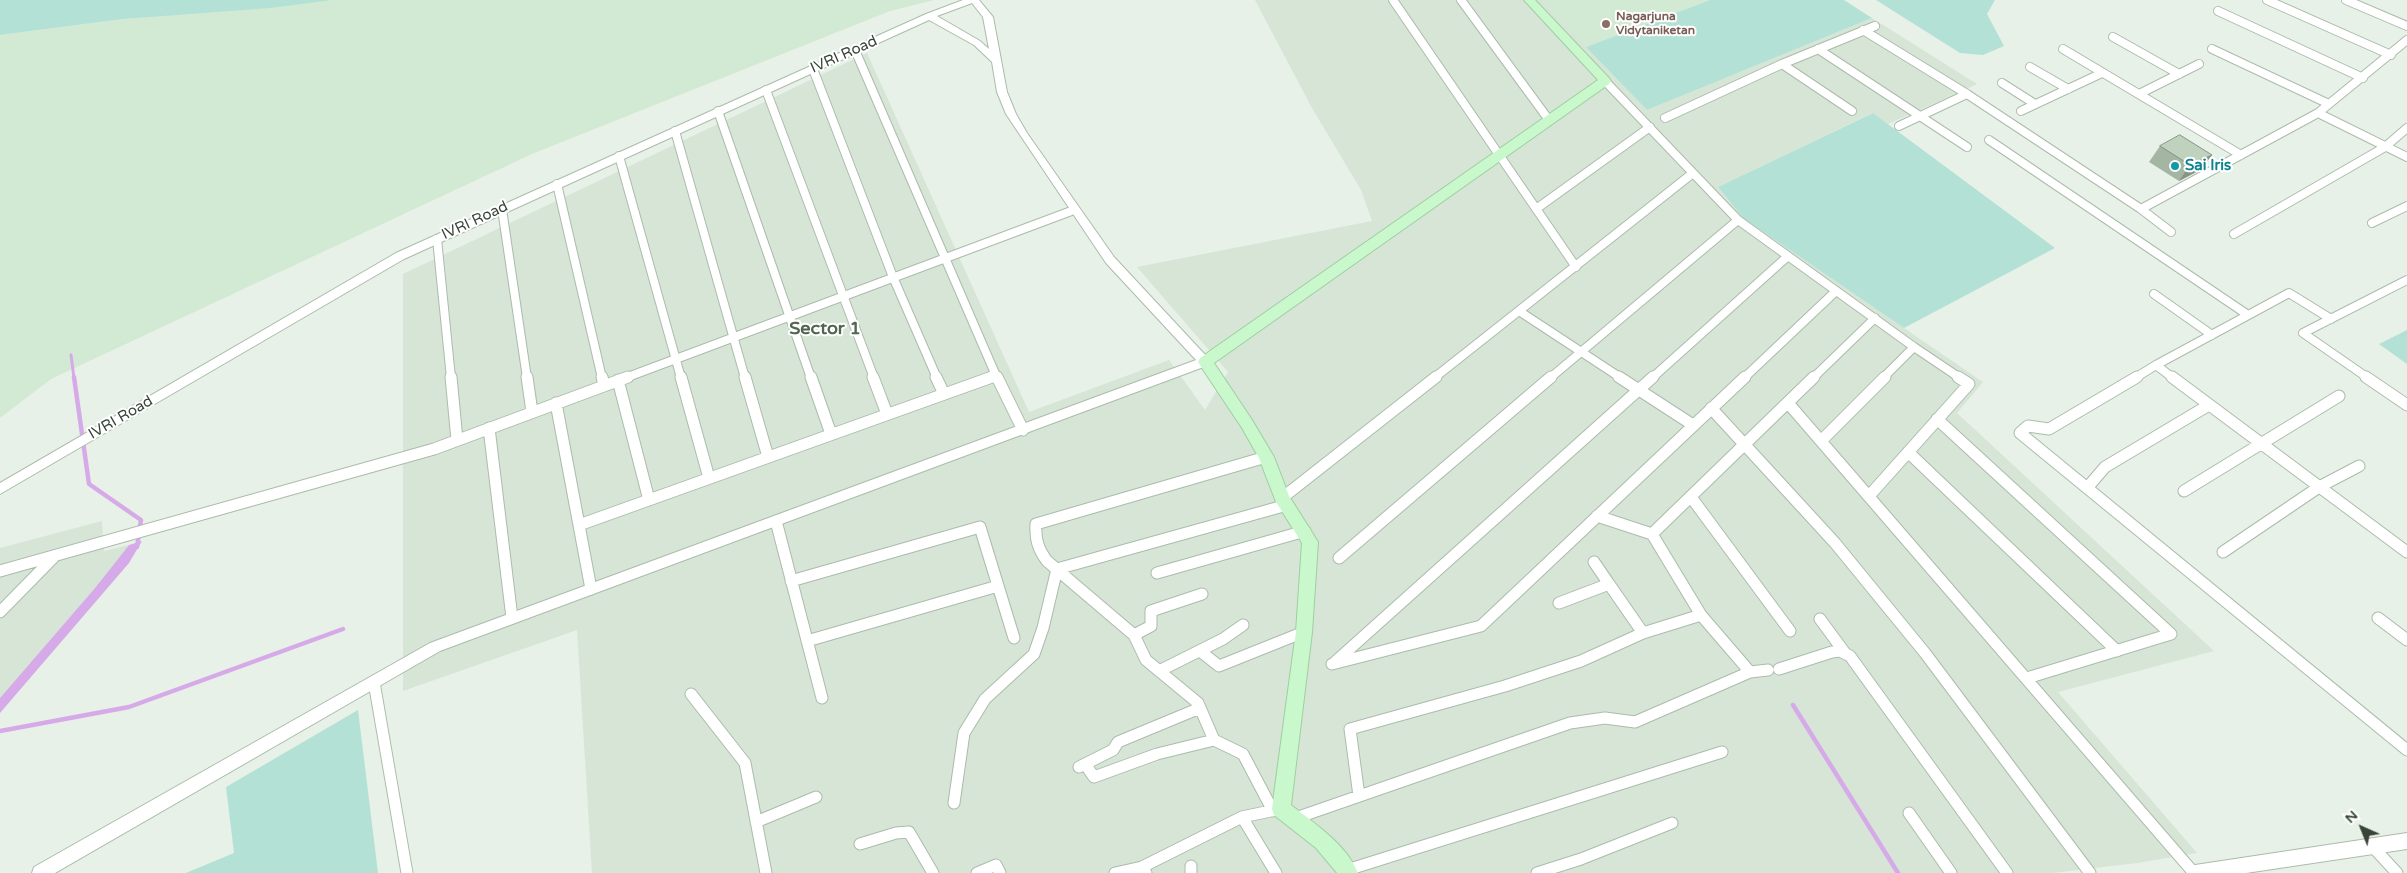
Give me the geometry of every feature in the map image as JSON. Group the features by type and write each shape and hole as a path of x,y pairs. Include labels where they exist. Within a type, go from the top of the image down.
{"main road":[{"path":"1348,872 1323,842 1282,813 1304,632 1310,542 1285,501 1266,458 1247,424 1205,362 1605,81 1529,0"}],"street":[{"name":"IVRI Road","path":"0,489 334,293 437,239 929,16 973,0"},
{"path":"40,873 435,647 1205,362 1119,270 1074,210 1011,114 1002,92 988,17 973,0"},
{"path":"1393,0 1576,267"},
{"path":"1461,0 1549,120"},
{"path":"2267,0 2391,55"},
{"path":"2346,0 2407,26"},
{"path":"2218,12 2363,78"},
{"path":"929,16 975,42 996,61"},
{"path":"1665,118 1782,64 1875,26"},
{"path":"1863,30 1967,94 2171,232"},
{"path":"975,42 991,36"},
{"path":"2113,37 2179,74"},
{"path":"2141,210 2318,113 2391,55 2403,48 2407,40"},
{"path":"1818,49 1967,147"},
{"path":"2212,49 2329,104"},
{"path":"855,50 996,375 1024,430"},
{"path":"2063,50 2241,155"},
{"path":"1782,64 1852,111"},
{"path":"2139,94 2199,64"},
{"path":"2030,67 2068,89"},
{"path":"812,69 893,277 944,394"},
{"path":"2021,111 2102,73"},
{"path":"1605,81 1738,220 1914,347 1969,384 1869,496"},
{"path":"2002,83 2035,104"},
{"path":"766,90 887,414"},
{"path":"1899,126 1967,94"},
{"path":"718,112 788,316 831,434"},
{"path":"2318,113 2407,157"},
{"path":"1536,209 1650,127"},
{"path":"2234,234 2385,147 2407,128"},
{"path":"675,131 768,457"},
{"path":"1989,140 2248,315"},
{"path":"619,156 708,478"},
{"path":"1057,569 1285,501 1693,173"},
{"path":"556,184 604,385"},
{"path":"2372,223 2407,206"},
{"path":"502,209 532,412"},
{"path":"0,571 434,449 1074,210"},
{"path":"1338,558 1580,351 1738,220"},
{"path":"437,239 456,440"},
{"path":"1788,256 1332,664 1481,626 1836,291"},
{"path":"2407,280 2303,333 2407,405"},
{"path":"2331,319 2288,293 2156,366 2050,429 2028,426 2020,433 2407,750"},
{"path":"2154,294 2212,335"},
{"path":"1519,311 1693,425"},
{"path":"1652,534 1875,318"},
{"path":"1822,441 1914,347"},
{"path":"2156,366 2407,552"},
{"path":"579,525 996,375"},
{"path":"618,380 649,500"},
{"path":"2184,491 2339,396"},
{"path":"556,403 591,589"},
{"path":"1788,403 2195,873 2219,871 2407,841"},
{"path":"2087,488 2105,467 2209,405"},
{"path":"1711,408 1835,543 1925,653 2090,873"},
{"path":"1938,419 2170,634 2026,678"},
{"path":"489,428 512,618"},
{"path":"1908,452 2117,651"},
{"path":"1214,740 1198,703 1146,660 1134,635 1057,569 1037,548 1036,524 1266,458"},
{"path":"2223,552 2319,487 2359,466"},
{"path":"1691,497 1790,631"},
{"path":"1597,516 1652,534 1701,615 1750,672"},
{"path":"776,521 822,698"},
{"path":"792,581 980,527 1014,638"},
{"path":"1157,573 1305,531"},
{"path":"0,612 56,556"},
{"path":"1594,562 1643,633"},
{"path":"954,804 964,733 985,699 1034,654 1043,628 1057,569"},
{"path":"1559,604 1609,584"},
{"path":"807,640 998,586"},
{"path":"1134,635 1151,626 1151,611 1202,594"},
{"path":"1359,796 1350,729 1513,684 1581,661 1643,633 1701,615"},
{"path":"2378,618 2407,640"},
{"path":"1820,619 1845,653 1856,662 1874,690 2007,873"},
{"path":"1159,671 1223,639 1243,625"},
{"path":"1200,651 1219,666 1304,632"},
{"path":"1115,873 1144,870 1242,817 1282,813 1359,796 1570,723 1605,718 1635,722 1750,672 1773,670 1832,651 1845,653"},
{"path":"374,682 407,873"},
{"path":"690,694 745,763 766,873"},
{"path":"1200,708 1118,742 1112,750 1082,765 1094,777 1157,754 1214,740 1244,754 1282,813"},
{"path":"1348,872 1722,752"},
{"path":"756,822 816,797"},
{"path":"1909,812 1950,873"},
{"path":"1242,817 1276,873"},
{"path":"1537,873 1581,859 1672,823"},
{"path":"860,844 896,832 909,832 933,873"},
{"path":"2372,846 2397,873"},
{"path":"977,873 996,865 1000,873"}],"shaded area":[{"path":"0,0 333,0 270,8 123,19 0,35"},
{"path":"333,0 934,0 890,11 532,154 51,379 0,418 0,35 123,19"},
{"path":"1255,0 1542,0 1647,110 1872,18 1977,84 1888,124 1872,113 1718,187 1743,218 1983,382 1957,413 2214,651 2058,692 2197,853 2137,863 2052,873 592,873 577,630 403,691 403,274 867,53 1029,412 1169,360 1205,410 1228,372 1137,267 1372,221 1361,190 1312,108"},
{"name":"Nagarjuna Vidytaniketan","path":"1542,0 1710,0 1586,47"},
{"path":"1710,0 1844,0 1872,18 1647,110 1586,47"},
{"path":"1876,0 1995,0 1987,14 2004,46 1983,55 1960,53"},
{"path":"1873,113 2055,248 1904,328 1743,218 1718,187"},
{"path":"2407,330 2407,364 2379,344"},
{"path":"102,521 104,551 129,545 95,588 0,698 0,548"},
{"path":"142,541 129,563 0,713 0,698 95,588 129,545"},
{"path":"358,710 378,873 186,873 234,853 226,787"}],"building":[{"path":"2180,135 2212,155 2190,165 2160,146"}],"waterway":[{"path":"71,355 74,378"},
{"path":"74,377 89,484 141,520 137,547"},
{"path":"0,731 129,707 343,629"},
{"path":"1793,705 1898,873"}],"place":[{"name":"Nagarjuna Vidytaniketan","path":"1606,24"},
{"name":"Sai Iris","path":"2175,166"}],"district":[{"name":"Sector 1","path":"825,329"}]}
